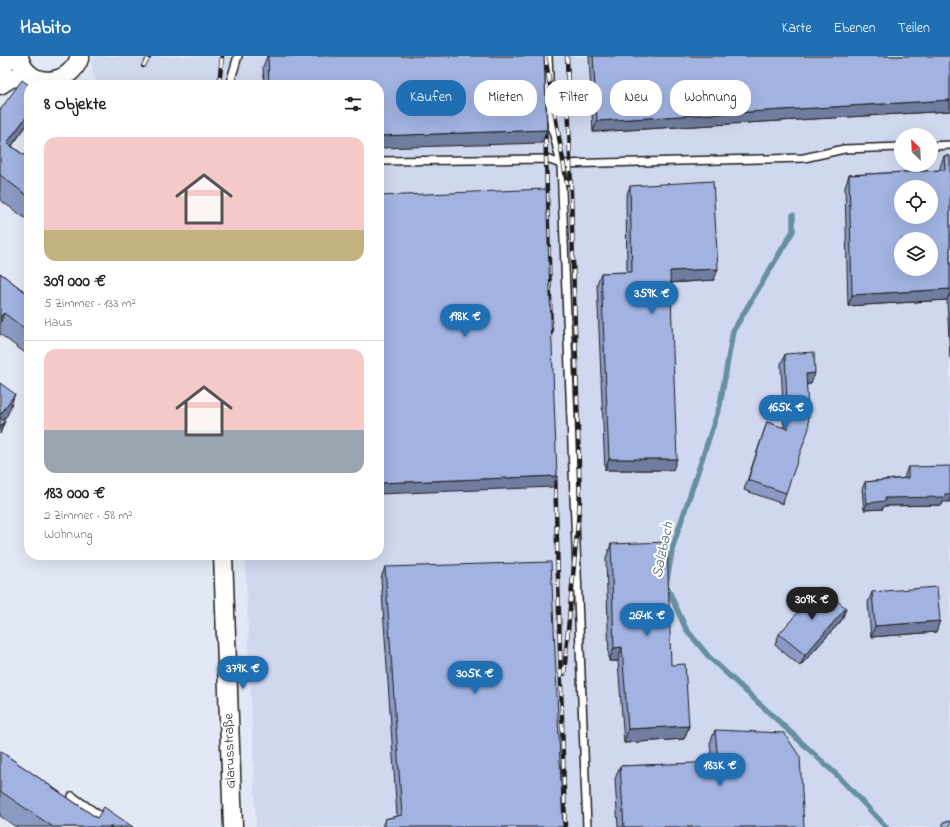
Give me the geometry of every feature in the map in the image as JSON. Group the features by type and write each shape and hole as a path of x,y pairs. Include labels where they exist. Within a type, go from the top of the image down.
{"street":[{"path":"0,67 12,56"},
{"path":"18,56 23,68 30,75 41,80"},
{"path":"55,80 64,78 74,79 75,68 80,56"},
{"path":"0,85 10,78 30,75"},
{"name":"Glarusstraße","path":"223,560 233,827"}],"lane":[{"path":"232,80 238,56"},
{"path":"548,56 551,123 561,164 587,827"},
{"path":"938,146 950,145"},
{"path":"384,161 547,159 561,164 804,158 844,149 894,147"},
{"path":"72,796 116,827"}],"shaded area":[{"path":"93,56 950,56 950,827 256,827 245,560 384,560 384,80 96,80 93,73 91,61"}],"building":[{"path":"268,56 544,56 545,116 546,116 547,130 384,136 384,80 269,80"},
{"path":"593,56 950,56 950,100 751,112 751,80 670,80 670,116 681,116 597,121 597,116 602,116 602,80 594,80"},
{"path":"22,80 24,81 24,120 7,143 24,155 24,193 0,175 0,110"},
{"path":"944,156 950,156 950,289 852,295 849,175 938,172 938,170 945,170"},
{"path":"713,181 718,269 670,271 677,459 609,459 601,273 632,272 630,186"},
{"path":"546,189 557,476 384,483 384,196"},
{"path":"0,273 24,291 24,328 4,313 0,317"},
{"path":"814,352 815,373 806,374 809,428 786,493 748,480 767,422 788,429 785,354"},
{"path":"0,383 15,394 0,415"},
{"path":"0,418 5,421 0,428"},
{"path":"950,466 950,494 945,494 945,497 885,498 886,501 867,503 865,482 908,478 908,467"},
{"path":"667,542 671,665 685,664 689,726 628,729 622,647 614,648 611,544"},
{"path":"551,562 563,827 385,827 385,819 402,815 385,567"},
{"path":"820,587 846,608 805,655 779,634"},
{"path":"937,587 940,621 875,626 872,592"},
{"path":"715,730 784,733 800,757 804,827 624,827 620,766 718,762"},
{"path":"0,751 97,818 104,807 133,827 53,827 0,791"},
{"path":"950,821 950,827 943,827 943,822"}],"waterway":[{"name":"Salzbach","path":"793,215 793,231 733,331 720,405 673,546 666,585 686,629 709,657 840,778 886,827"}],"railway":[{"path":"143,66 150,56"},
{"path":"220,80 222,56"},
{"path":"545,56 567,184"},
{"path":"564,674 580,500 567,56"},
{"path":"545,121 551,333"},
{"path":"555,471 565,827"}]}
